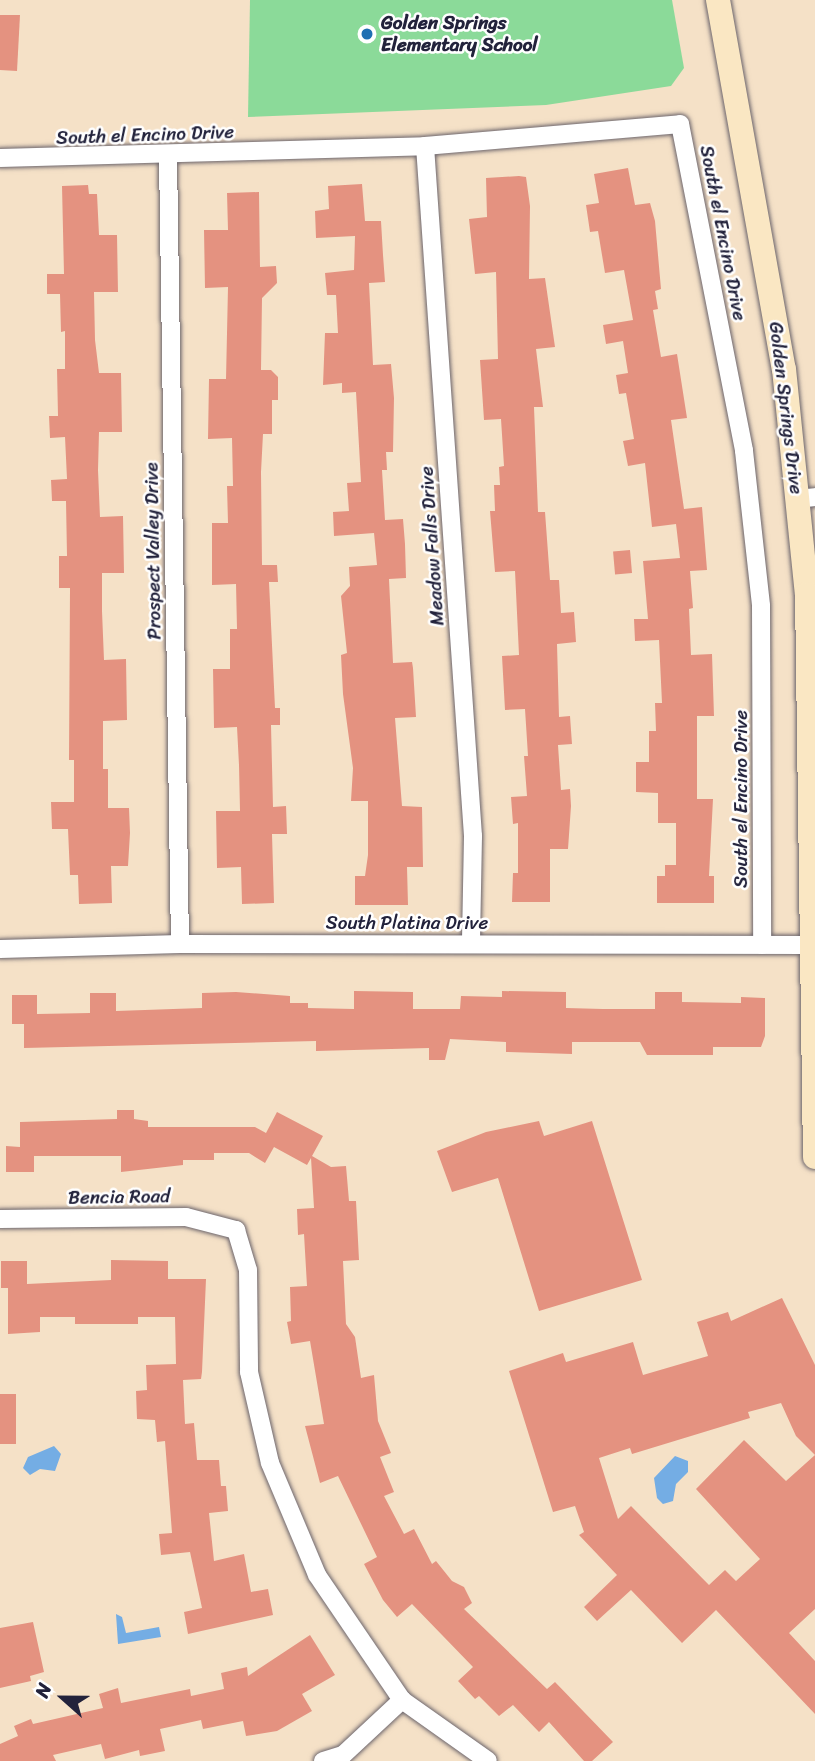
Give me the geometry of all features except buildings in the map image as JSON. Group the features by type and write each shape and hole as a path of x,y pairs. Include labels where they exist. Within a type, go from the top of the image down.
{"main road":[{"name":"Golden Springs Drive","path":"718,0 806,498 811,676 815,1157"}],"street":[{"name":"South el Encino Drive","path":"0,158 168,156 425,146 681,124 744,451 761,606 762,945"},
{"name":"Meadow Falls Drive","path":"425,146 473,836 471,944"},
{"name":"Prospect Valley Drive","path":"168,156 180,944"},
{"name":"South Platina Drive","path":"0,948 180,944 814,945"},
{"name":"Bencia Road","path":"0,1219 186,1217 236,1230 248,1270 249,1372 270,1463 317,1575 402,1700"},
{"path":"323,1761 342,1755 402,1700 488,1761"}],"green space":[{"name":"Golden Springs Elementary School","path":"250,0 672,0 684,68 671,86 546,105 248,117"}],"water":[{"path":"54,1446 61,1454 55,1471 40,1469 30,1475 23,1468 28,1457"},
{"path":"675,1456 688,1461 688,1472 676,1484 673,1501 663,1504 657,1498 654,1478"},
{"path":"116,1614 122,1617 126,1633 159,1627 161,1637 118,1644"}],"place":[{"name":"Golden Springs Elementary School","path":"367,34"}]}
